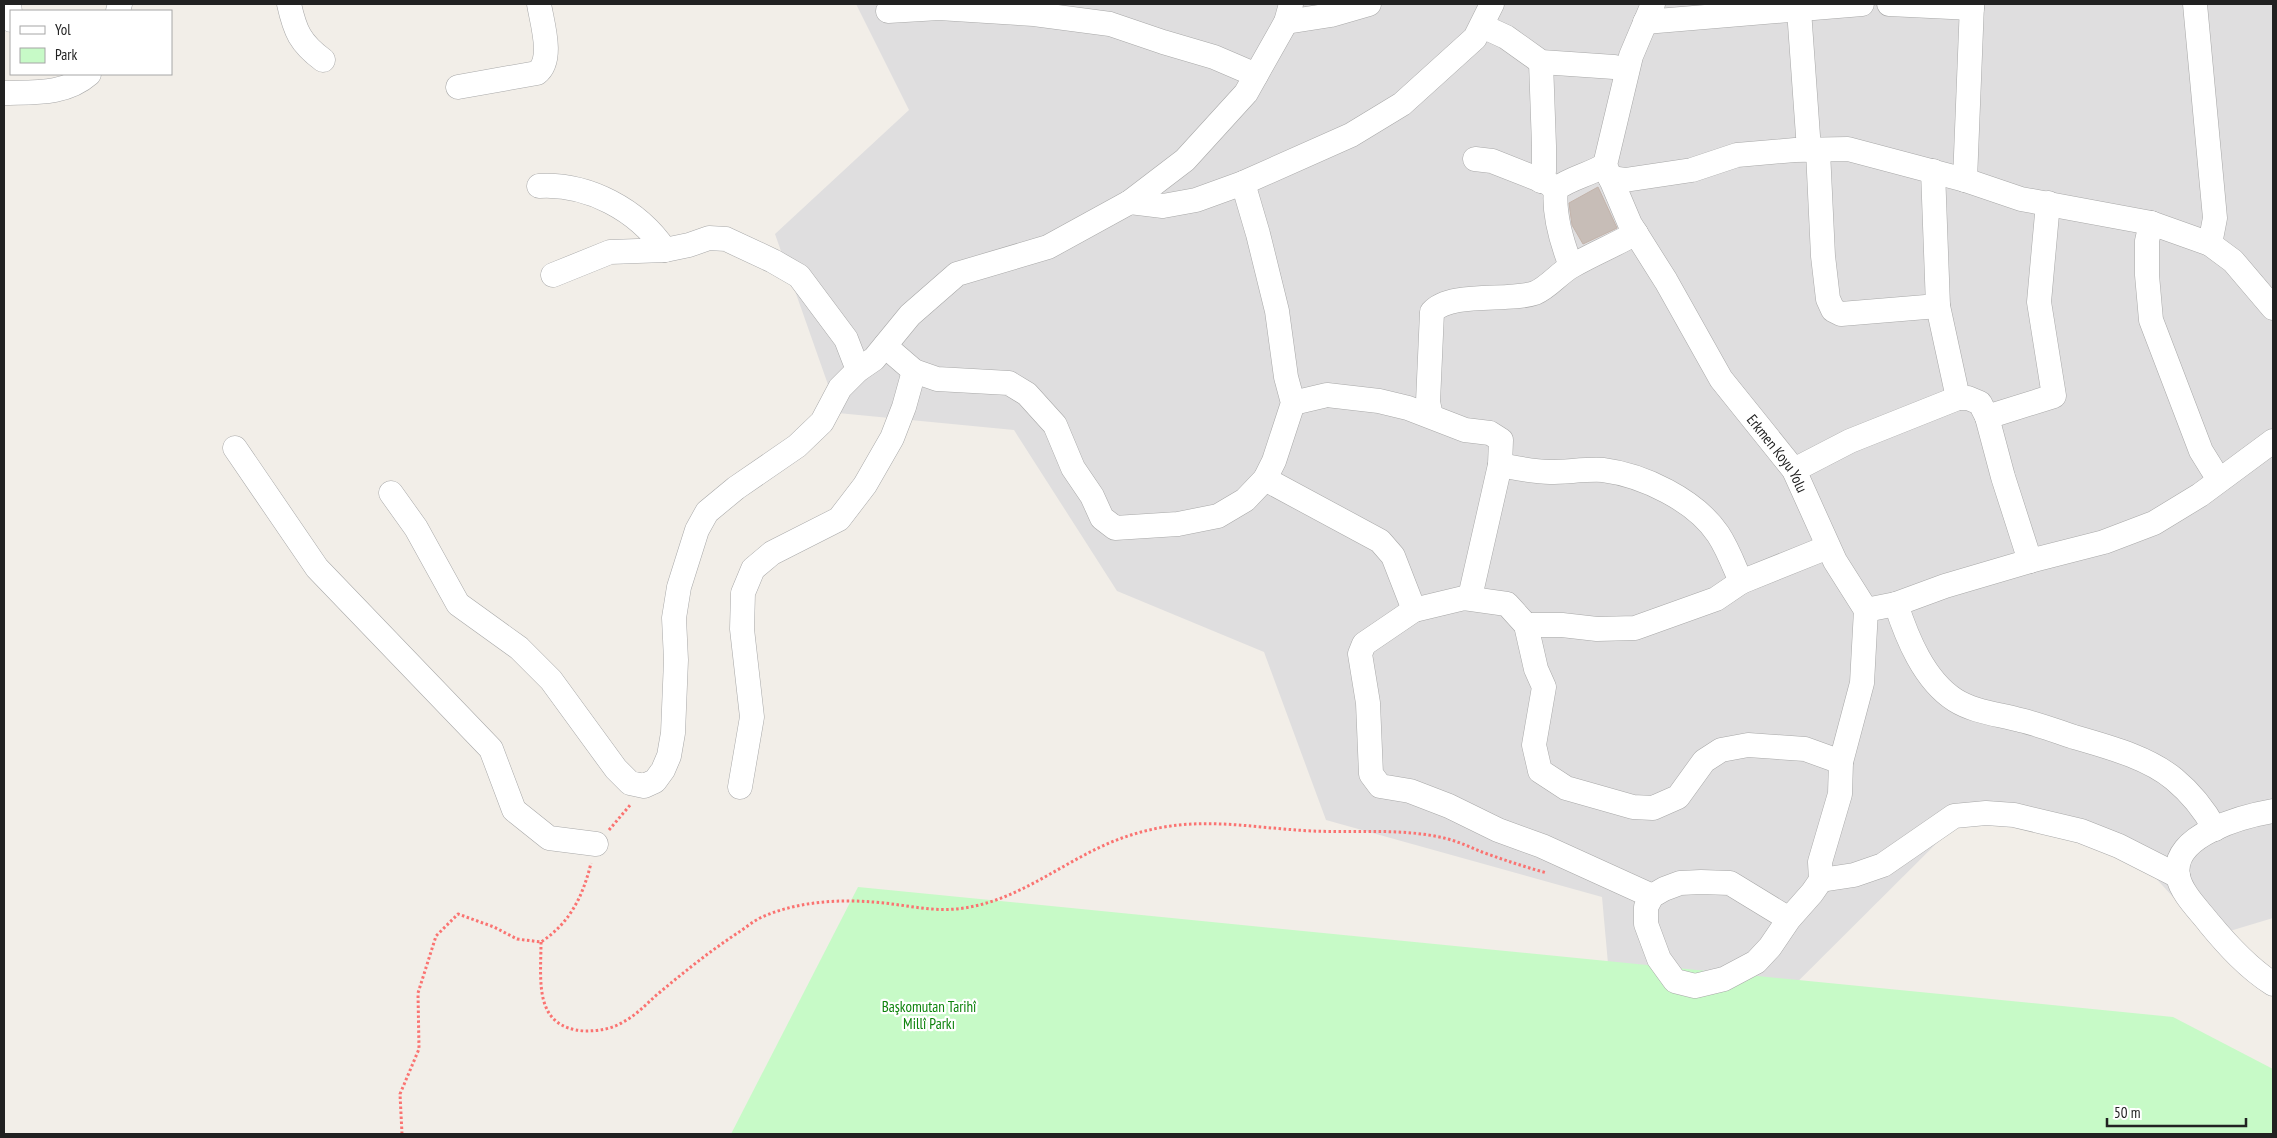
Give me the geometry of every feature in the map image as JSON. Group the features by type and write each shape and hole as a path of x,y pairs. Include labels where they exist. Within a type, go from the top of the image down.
{"street":[{"path":"458,87 537,73 541,70 547,56 539,4"},
{"path":"392,493 416,528 458,604 519,648 551,680 616,769 630,783 644,786 655,781 663,770 669,756 672,733 676,660 674,618 679,587 697,530 707,512 736,488 797,446 822,422 840,388 858,370 874,359 910,315 957,274 1048,247 1130,202 1185,160 1246,93 1288,13 1331,15 1368,4"},
{"path":"1130,202 1163,206 1196,200 1243,183 1351,135 1402,104 1475,38 1492,4"},
{"path":"1608,172 1627,70 1649,13 1799,10 1862,4"},
{"path":"1889,4 1972,6 1965,180"},
{"path":"2195,4 2215,209 2210,244"},
{"path":"284,6 295,30 308,49 323,60"},
{"path":"888,11 938,8 1034,9 1110,24 1214,57 1256,75"},
{"path":"1799,10 1823,256 1828,299 1833,310 1841,314 1938,306"},
{"path":"1482,26 1506,37 1541,62 1614,66 1627,70"},
{"path":"1541,62 1544,154 1548,185 1571,266"},
{"path":"14,86 50,92 64,89 88,75"},
{"path":"1475,159 1492,161 1548,185 1562,184 1592,173 1608,172 1626,180 1692,170 1738,156 1795,150 1848,149 1965,180 2021,199 2151,223 2210,244 2234,261 2273,308"},
{"path":"1933,171 1938,306 1958,398"},
{"name":"Erkmen Koyu Yolu","path":"1608,172 1636,233 1666,281 1721,379 1794,470 1828,547 1866,610"},
{"path":"885,346 914,372 937,379 1009,383 1026,394 1055,425 1073,468 1092,496 1102,518 1115,528 1178,524 1218,516 1245,500 1265,479 1274,461 1293,403 1286,377 1277,311 1243,183"},
{"path":"539,186 555,185 579,190 613,203 629,212 655,235 665,250"},
{"path":"1988,417 2054,396 2039,302 2048,203"},
{"path":"2151,223 2147,241 2147,275 2151,320 2201,451 2219,480"},
{"path":"1431,416 1428,402 1432,312 1437,306 1468,299 1534,293 1552,282 1571,266 1601,253 1636,233"},
{"path":"553,274 610,252 665,250 709,238 726,239 773,261 798,276 846,340 858,370"},
{"path":"740,787 752,717 742,629 743,594 753,569 772,553 839,519 865,486 892,438 904,407 914,372"},
{"path":"1293,403 1327,395 1379,401 1431,416 1465,430 1490,433 1501,440 1500,465 1470,597"},
{"path":"1794,470 1850,441 1958,398 1968,398 1980,403 1988,417 2003,477 2030,561"},
{"path":"1821,880 1820,862 1840,794 1841,762 1862,683 1866,610 1896,604 1946,586 2030,561 2104,542 2154,523 2200,495 2273,442"},
{"path":"235,448 317,568 490,749 514,810 549,838 596,844"},
{"path":"1500,465 1548,472 1602,470 1628,474 1663,488 1695,510 1717,532 1725,544 1741,582"},
{"path":"1265,479 1380,541 1393,556 1414,610"},
{"path":"1526,625 1562,625 1597,629 1635,628 1716,599 1741,582 1828,547"},
{"path":"1652,896 1580,863 1498,830 1449,806 1418,794 1380,786 1371,774 1368,702 1360,654 1364,644 1414,610 1470,597 1507,604 1526,625 1536,669 1544,687 1534,745 1540,771 1566,788 1633,807 1652,808 1678,797 1704,761 1721,750 1748,745 1805,749 1841,762"},
{"path":"1896,604 1910,640 1933,680 1955,699 1978,710 2022,720 2100,745 2154,765 2181,786 2205,811 2215,829"},
{"path":"2273,811 2249,816 2215,829 2196,839 2188,846 2177,865 2178,876 2185,891 2198,910 2233,951 2273,984"},
{"path":"1788,919 1730,883 1701,882 1680,884 1664,889 1652,896 1646,907 1646,924 1659,960 1675,981 1694,986 1724,979 1756,962 1770,947 1788,919 1821,880 1854,875 1884,865 1954,816 1986,812 2014,815 2080,830 2119,846 2178,876"}],"path":[{"path":"402,1134 400,1094 419,1049 418,993 436,936 458,914 494,927 517,940 541,942 555,933 574,910 586,883 596,844 622,816 644,786"},
{"path":"541,942 541,976 544,1003 549,1016 562,1026 594,1031 615,1026 633,1016 684,972 760,918 801,906 847,901 872,901 938,910 981,905 1024,890 1065,864 1112,841 1134,834 1177,825 1218,822 1313,831 1407,832 1445,838 1519,865 1557,875 1572,871 1580,863"}],"shaded area":[{"path":"856,4 2273,4 2273,918 2210,937 2115,834 1978,802 1746,1033 1614,1030 1602,897 1326,820 1264,652 1117,591 1014,430 838,413 775,234 909,110"}],"green space":[{"name":"Başkomutan Tarihî Millî Parkı","path":"858,887 2173,1017 2273,1069 2273,1134 731,1134"}],"building":[{"path":"1598,187 1617,228 1583,244 1572,225 1569,203"}]}
